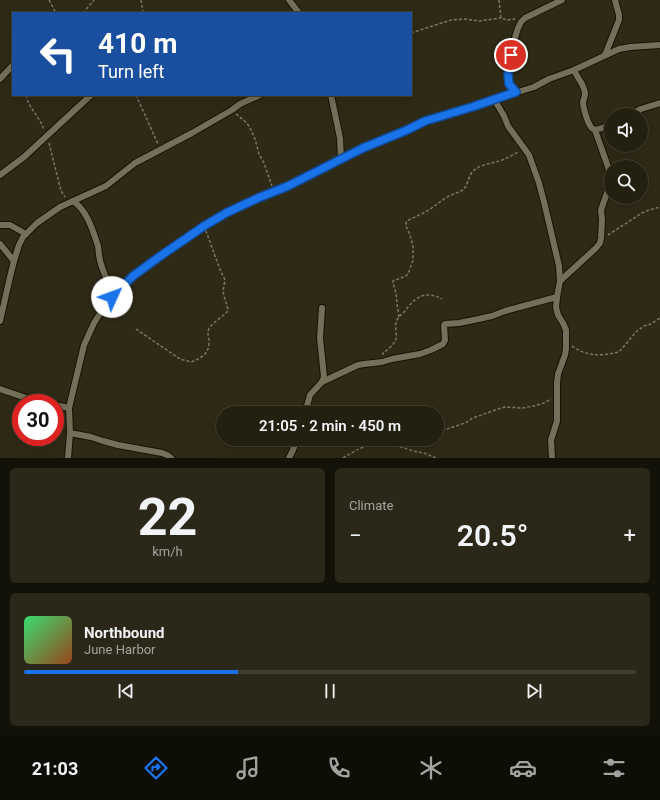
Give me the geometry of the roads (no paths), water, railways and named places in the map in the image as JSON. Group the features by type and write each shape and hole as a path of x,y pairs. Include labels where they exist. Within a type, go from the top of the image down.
{"street":[{"path":"289,0 298,12"},
{"path":"516,92 509,84 508,74 509,63 521,22 525,18 562,0"},
{"path":"606,55 619,20 615,0"},
{"path":"68,458 70,433 69,408 84,345 94,322 108,301 133,276 159,257 204,226 226,213 304,179 363,148 425,121 534,87 619,49 660,45"},
{"path":"0,79 12,67"},
{"path":"560,281 600,243 601,210 610,181 610,173 595,130 592,129 588,121 584,107 583,100 586,95 574,70"},
{"path":"0,175 24,156 90,96"},
{"path":"0,321 14,260 23,237 37,223 72,202 106,186 135,163 232,110 240,104 258,96"},
{"path":"332,96 340,138 341,160"},
{"path":"494,99 508,126 529,155 539,182 559,266 560,281 556,311 566,330 567,340 565,355 558,374 557,421 551,440 552,458"},
{"path":"644,108 660,103"},
{"path":"595,130 604,127"},
{"path":"72,202 79,206 89,220 98,247 99,258 111,290 112,297"},
{"path":"0,225 10,225 26,234"},
{"path":"0,244 14,260"},
{"path":"307,406 310,395 322,382 358,365 382,362 420,354 443,344 445,340 445,324 492,316 557,297"},
{"path":"322,308 320,338 324,377 322,382"},
{"path":"0,389 15,394"},
{"path":"64,407 69,408"},
{"path":"70,433 86,435 118,445 162,453 170,458"},
{"path":"289,458 294,446"}]}
